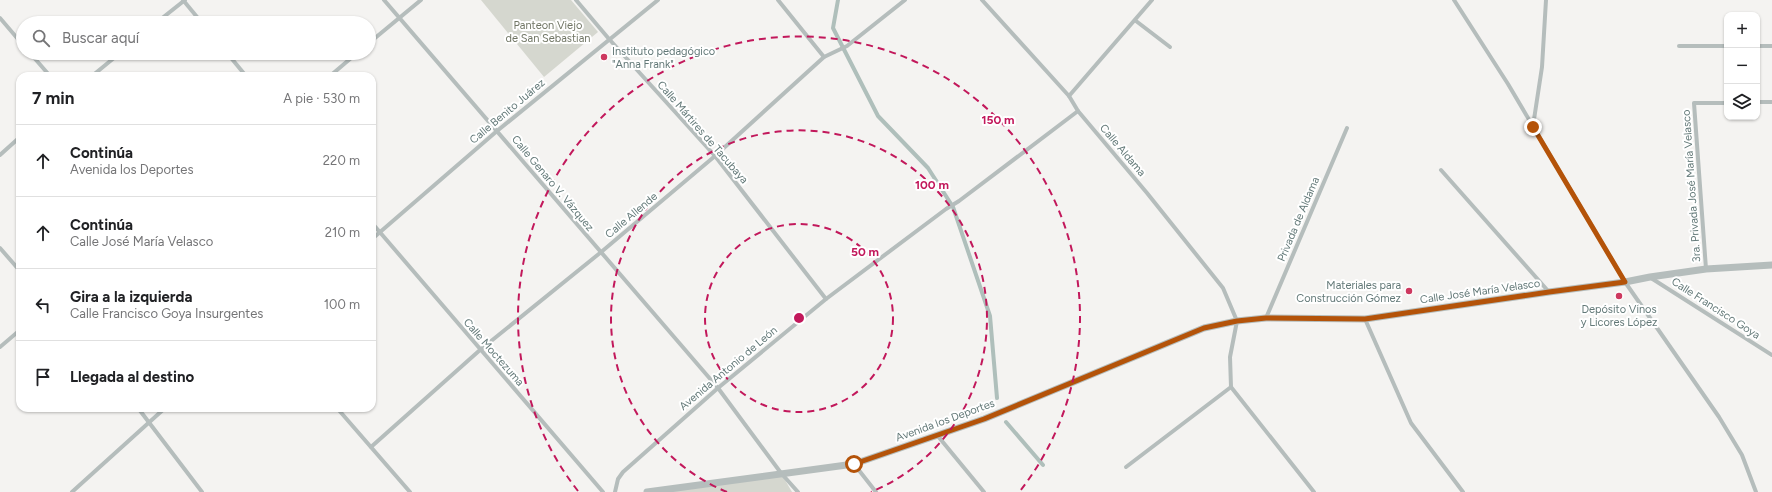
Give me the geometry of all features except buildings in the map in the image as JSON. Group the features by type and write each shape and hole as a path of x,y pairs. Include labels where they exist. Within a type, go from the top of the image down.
{"street":[{"path":"165,16 184,0 197,16"},
{"name":"Calle Genaro V. Vázquez","path":"384,0 600,253 718,388 781,473 798,492"},
{"path":"376,37 421,0"},
{"name":"Calle Mártires de Tacubaya","path":"576,0 609,39 715,156 826,299"},
{"name":"Calle Benito Juárez","path":"376,236 497,131 658,0"},
{"path":"778,0 824,58"},
{"name":"Calle Allende","path":"371,447 480,350 600,253 715,156 824,58 847,46 905,0"},
{"name":"Calle Aldama","path":"982,0 1069,96 1078,111 1224,288 1237,321"},
{"path":"1069,96 1136,21 1152,0"},
{"path":"1533,127 1542,67 1546,0"},
{"path":"1456,1 1625,282 1719,417 1742,455 1756,492"},
{"path":"0,18 16,37"},
{"path":"1136,21 1170,47"},
{"path":"1679,46 1724,46"},
{"path":"1760,46 1772,46"},
{"path":"36,60 47,72"},
{"path":"97,72 111,60"},
{"path":"233,60 243,72"},
{"path":"335,72 349,60"},
{"path":"1760,102 1772,102"},
{"name":"3ra. Privada José María Velasco","path":"1706,269 1694,103 1724,103"},
{"name":"Avenida Antonio de León","path":"615,492 618,480 623,472 718,388 826,299 1078,111"},
{"name":"Privada de Aldama","path":"1266,318 1348,128"},
{"path":"0,155 16,141"},
{"path":"1441,170 1549,292"},
{"name":"Calle Moctezuma","path":"376,228 603,492"},
{"path":"0,248 16,266"},
{"name":"Calle José María Velasco","path":"1237,321 1266,318 1365,319 1706,269 1772,265"},
{"name":"Calle Francisco Goya","path":"1650,277 1772,355"},
{"path":"1365,319 1411,423 1463,492"},
{"path":"1237,321 1230,357 1231,387 1314,492"},
{"name":"Avenida los Deportes","path":"647,492 854,464 984,419 1204,328 1237,321"},
{"path":"0,346 16,333"},
{"path":"1126,466 1231,387"},
{"path":"142,412 150,421 202,492"},
{"path":"72,492 160,412"},
{"path":"340,412 410,492"},
{"path":"937,435 984,492"},
{"path":"854,464 876,492"}],"green space":[{"name":"Panteon Viejo de San Sebastian","path":"481,0 571,0 598,32 544,77"},
{"path":"781,473 792,492 647,492"}],"waterway":[{"path":"838,0 833,28 878,116 928,168 953,207 990,316 997,398"},
{"path":"1006,422 1043,465"}],"place":[{"name":"Instituto pedagógico \"Anna Frank\"","path":"604,57"},
{"name":"Materiales para Construcción Gómez","path":"1409,291"},
{"name":"Depósito Vinos y Licores López","path":"1619,296"}],"route":[{"path":"854,464 984,419 1116,363 1204,328 1237,321 1266,318 1365,319 1625,282 1533,127"}]}
